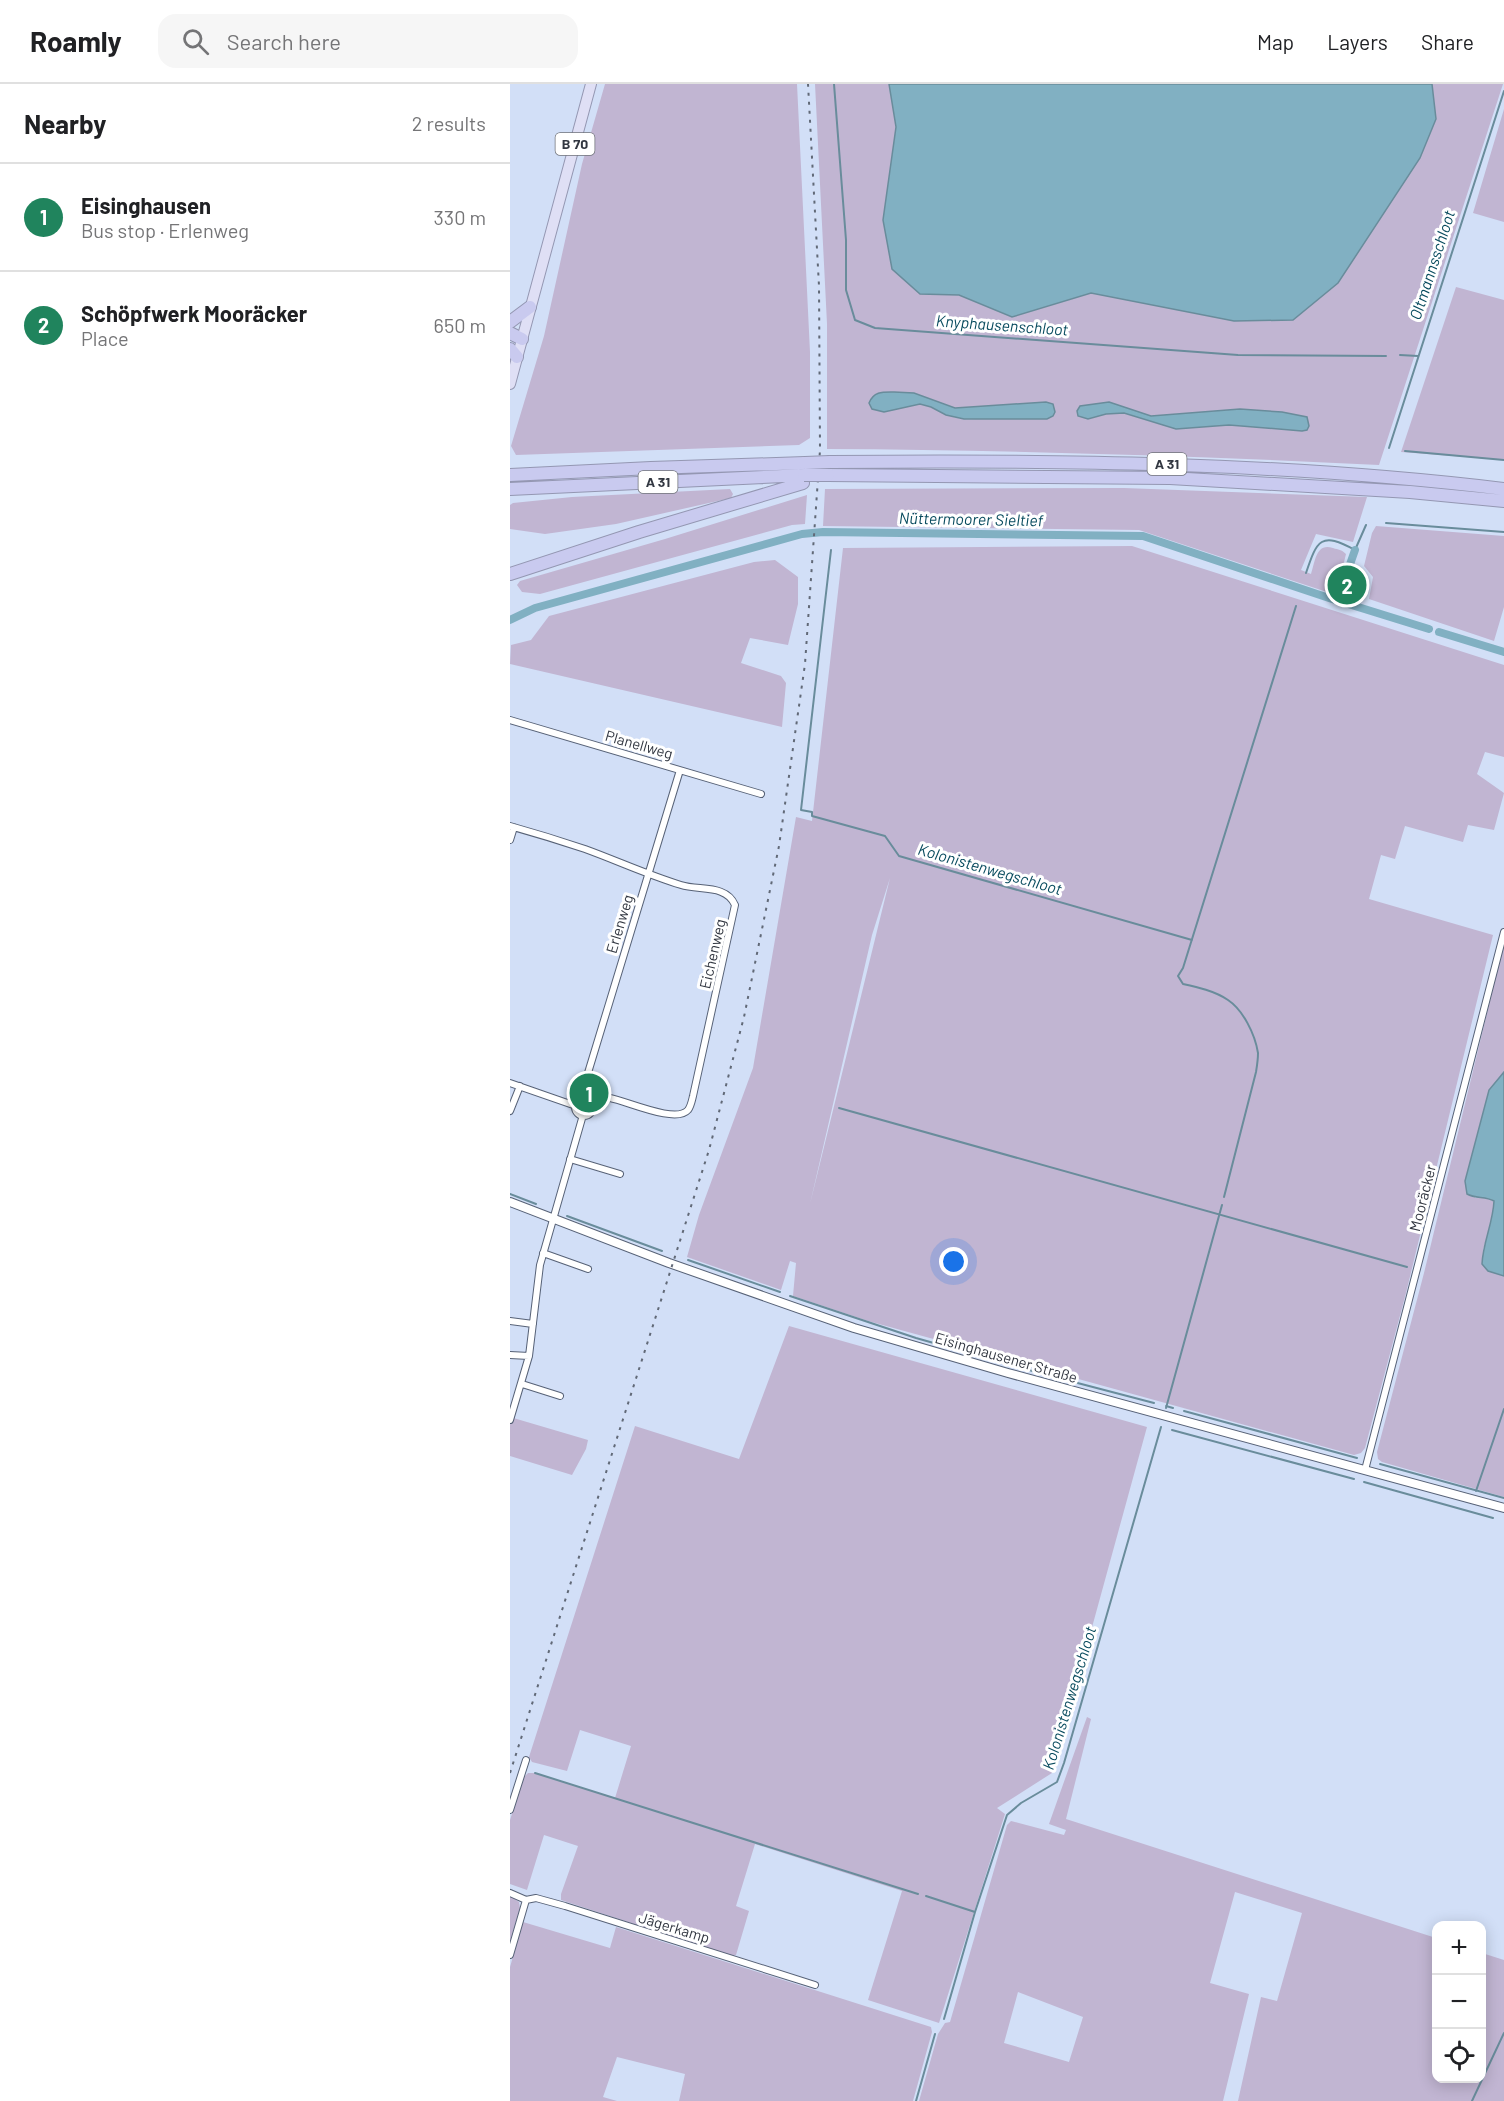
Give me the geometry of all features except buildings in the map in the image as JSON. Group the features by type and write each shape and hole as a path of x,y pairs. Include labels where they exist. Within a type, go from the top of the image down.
{"highway":[{"path":"510,322 530,307"},
{"path":"510,333 522,339"},
{"name":"A 31","path":"511,489 814,472 926,461 1170,464 1347,474 1504,489"},
{"name":"A 31","path":"513,475 651,468 1170,478 1410,492 1504,501"},
{"path":"510,574 814,472"}],"main road":[{"name":"B 70","path":"510,384 514,353 522,339 591,84"}],"street":[{"name":"Planellweg","path":"510,720 761,794"},
{"name":"Erlenweg","path":"584,1086 680,770"},
{"name":"Eichenweg","path":"512,826 586,850 648,875 685,886 720,891 731,898 735,905 693,1096 687,1110 675,1115 614,1099 601,1099 592,1104"},
{"path":"510,840 512,826"},
{"name":"Mooräcker","path":"1365,1470 1504,932"},
{"path":"510,1083 576,1106"},
{"path":"510,1111 520,1086"},
{"path":"583,1098 588,1099 592,1104 591,1112 583,1115 577,1111 576,1106 583,1098"},
{"path":"510,1420 529,1356 536,1288 543,1253 583,1115"},
{"path":"570,1159 620,1174"},
{"name":"Eisinghausener Straße","path":"510,1202 697,1274 854,1328 1008,1373 1504,1508"},
{"path":"543,1253 588,1269"},
{"path":"510,1321 533,1324"},
{"path":"510,1355 529,1356"},
{"path":"522,1384 560,1396"},
{"path":"510,1810 526,1760"},
{"name":"Jägerkamp","path":"510,1893 526,1900 536,1898 566,1906 815,1985"},
{"path":"510,1955 526,1900"}],"shaded area":[{"path":"605,84 797,84 810,352 810,438 799,445 516,455 511,446 544,336 582,164"},
{"path":"815,84 889,84 896,127 883,220 920,294 959,295 1012,317 1091,293 1234,321 1293,320 1389,204 1420,158 1436,119 1432,84 1503,84 1379,465 1103,454 827,449 827,324","holes":["928,398 955,408 1046,402 1005,414 974,419 958,418 921,404 884,412","1109,402 1151,416 1240,409 1282,412 1254,427 1229,425 1176,429 1124,413 1106,414 1088,419"]},
{"path":"1504,109 1504,222 1473,213"},
{"path":"1456,287 1504,300 1504,460 1401,452"},
{"path":"1124,488 1367,497 1353,542 1316,534 1301,570 1311,574 1317,554 1323,548 1333,548 1344,552 1346,554 1341,574 1330,593 1139,530 823,526 825,489"},
{"path":"730,489 733,494 731,498 616,524 545,534 510,529 510,505 513,503 572,497"},
{"path":"807,495 805,524 792,525 540,594 522,592 517,585 520,581"},
{"path":"1376,526 1504,536 1504,607 1494,641 1369,599 1373,577 1364,566 1372,533"},
{"path":"1132,546 1504,665 1504,757 1485,752 1477,774 1504,793 1494,830 1468,825 1463,842 1405,826 1395,859 1381,855 1369,899 1493,935 1406,1293 1365,1448 1361,1453 1354,1455 868,1321 793,1296 796,1263 790,1261 781,1290 687,1257 699,1215 753,1068 796,817 812,821 843,548","holes":["890,878 810,1204 872,935"]},
{"path":"775,560 798,577 798,604 788,645 750,638 741,663 781,676 786,683 782,727 510,664 511,645 531,640 549,616 754,562"},
{"path":"1504,943 1504,1072 1489,1090 1475,1198 1487,1197 1494,1201 1493,1215 1483,1250 1488,1271 1504,1276 1504,1497 1382,1462 1378,1459 1377,1452 1424,1273"},
{"path":"789,1326 1147,1427 1052,1773 997,1808 1005,1814 939,2023 868,2000 902,1891 755,1844 736,1906 749,1911 736,1955 731,1956 561,1900 561,1894 578,1846 544,1835 527,1890 510,1884 510,1820 524,1777 528,1773 535,1773 615,1798 631,1746 580,1730 567,1771 532,1762 529,1757 635,1426 739,1459"},
{"path":"510,1417 588,1440 586,1449 572,1475 510,1456"},
{"path":"1087,1717 1091,1719 1066,1819 1432,1937 1432,2083 1486,2083 1486,1954 1504,1960 1504,2101 1238,2101 1261,1997 1277,2001 1302,1913 1235,1892 1210,1983 1249,1994 1223,2101 919,2101 938,2034 945,2023 950,2022 1007,1825 1011,1821 1064,1835 1066,1830 1049,1824","holes":["1018,1992 1083,2017 1069,2062 1004,2043"]},
{"path":"510,1896 519,1902 520,1908 510,1942"},
{"path":"523,1922 610,1948 616,1927 931,2027 932,2032 913,2101 679,2101 685,2074 617,2057 603,2097 617,2101 510,2101 510,1967"}],"water":[{"path":"889,84 1432,84 1436,119 1420,158 1338,283 1293,320 1234,321 1091,293 1012,317 959,295 920,294 892,269 883,220 896,127"},
{"path":"883,392 914,393 955,408 1046,402 1053,404 1055,412 1047,419 964,419 946,415 920,404 884,412 872,409 869,403 873,396"},
{"path":"1109,402 1151,416 1240,409 1282,412 1307,417 1309,426 1307,430 1302,431 1229,425 1176,429 1124,413 1106,414 1088,419 1078,416 1077,411 1080,406"},
{"path":"1504,1072 1504,1276 1488,1271 1482,1264 1494,1201 1467,1194 1465,1181 1489,1090"}],"waterway":[{"name":"Knyphausenschloot","path":"834,84 846,240 846,290 855,320 875,328 1238,355 1386,356"},
{"name":"Oltmannsschloot","path":"1389,448 1504,91"},
{"name":"Knyphausenschloot","path":"1400,355 1418,356"},
{"path":"1405,451 1504,460"},
{"path":"1386,523 1504,532"},
{"name":"Kolonistenwegschloot","path":"1306,573 1317,546 1327,540 1344,544 1355,550 1366,525"},
{"name":"Nüttermoorer Sieltief","path":"510,620 535,608 802,534 823,532 1143,536 1429,629"},
{"name":"Kolonistenwegschloot","path":"831,550 801,810 812,812 812,816 885,836 899,856 1192,940"},
{"name":"Oltmannsschloot","path":"1348,570 1355,550"},
{"name":"Kolonistenwegschloot","path":"1224,1197 1256,1072 1258,1053 1248,1023 1233,1004 1212,992 1183,984 1178,976 1183,968 1296,606"},
{"name":"Nüttermoorer Sieltief","path":"1439,632 1504,652"},
{"path":"839,1108 1407,1267"},
{"path":"510,1194 536,1204"},
{"name":"Kolonistenwegschloot","path":"1166,1408 1222,1205"},
{"path":"567,1216 662,1251"},
{"path":"688,1260 780,1292"},
{"path":"790,1296 916,1338 1036,1372"},
{"path":"1047,1375 1154,1403"},
{"name":"Kolonistenwegschloot","path":"1166,1406 1173,1408"},
{"path":"1476,1491 1504,1409"},
{"path":"1184,1411 1357,1458"},
{"name":"Kolonistenwegschloot","path":"944,2019 975,1912 1007,1815 1021,1803 1057,1782 1064,1763 1161,1427"},
{"path":"1172,1430 1354,1479"},
{"path":"1380,1464 1504,1498"},
{"path":"1364,1482 1493,1518"},
{"path":"535,1773 918,1894"},
{"path":"926,1896 975,1912"},
{"path":"1472,2101 1504,2033"},
{"name":"Kolonistenwegschloot","path":"916,2101 935,2034"}],"railway":[{"path":"510,1773 709,1150 744,1017 779,846 805,664 820,450 819,286 808,84"}],"place":[{"name":"Schöpfwerk Mooräcker","path":"1347,585"},
{"name":"Eisinghausen","path":"589,1093"}]}
